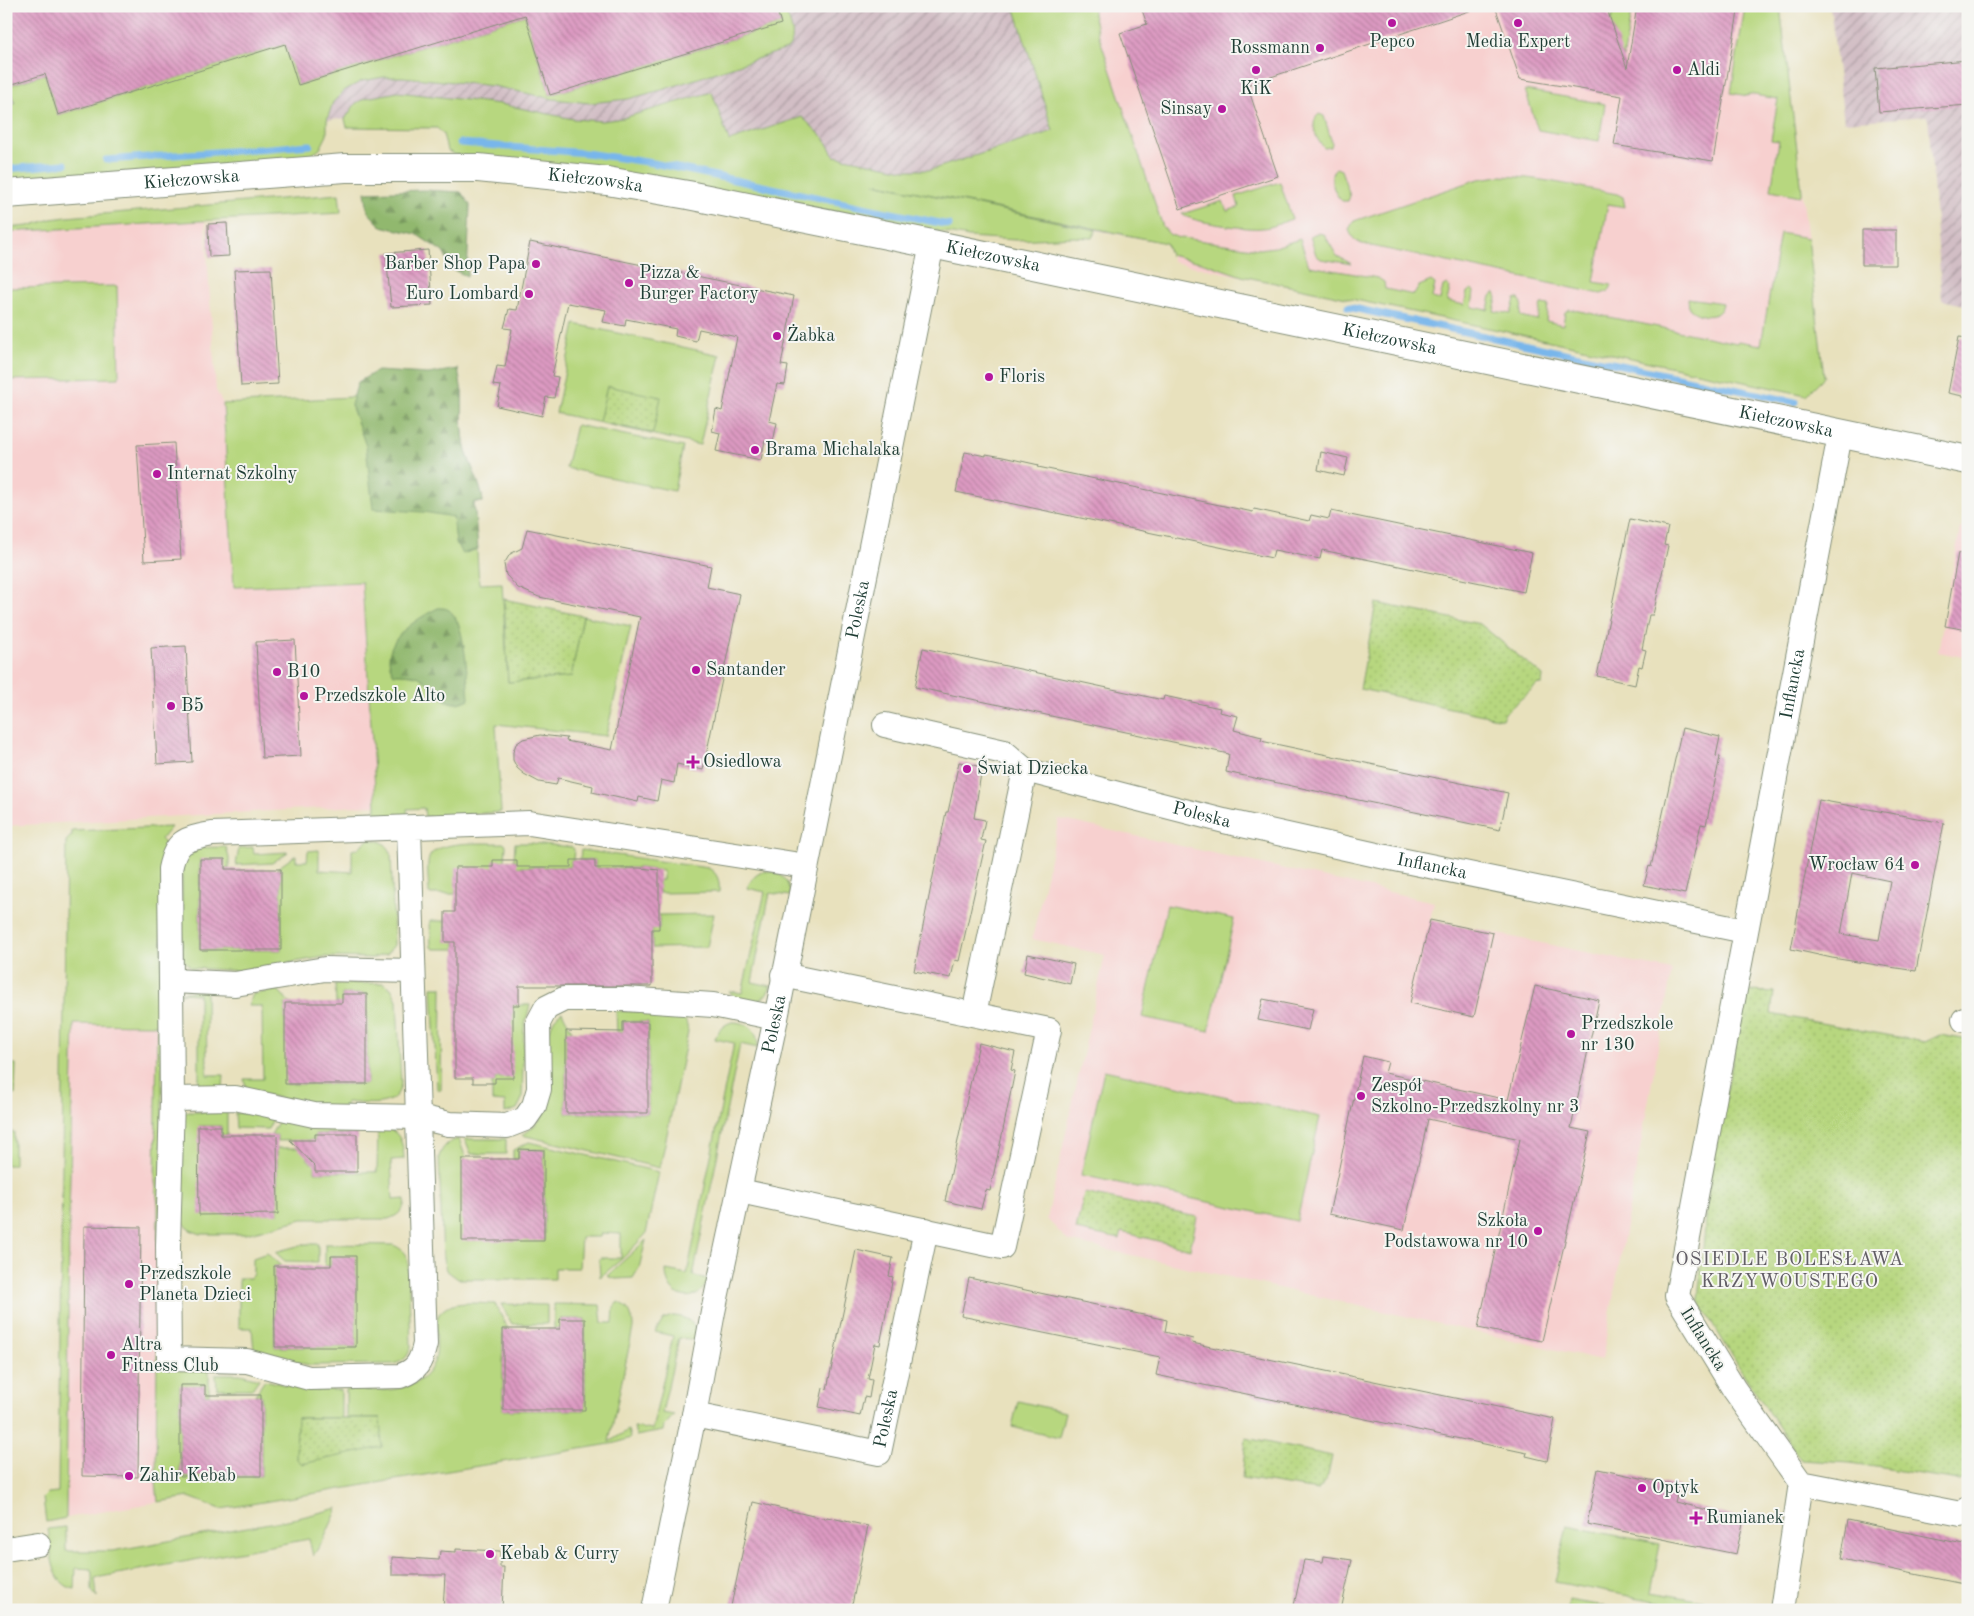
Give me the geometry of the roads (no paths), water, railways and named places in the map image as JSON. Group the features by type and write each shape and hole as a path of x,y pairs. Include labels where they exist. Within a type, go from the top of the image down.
{"street":[{"name":"Kiełczowska","path":"6,194 336,168 478,168 548,174 625,184 932,244 1968,460"},
{"name":"Poleska","path":"654,1610 713,1312 776,1018 783,975 932,244"},
{"name":"Inflancka","path":"1801,1483 1734,1389 1676,1296 1840,434"},
{"name":"Poleska","path":"885,725 1004,752 1025,770 1224,821 1381,856"},
{"path":"974,1014 1025,770"},
{"path":"409,828 425,1344 421,1360 411,1372 400,1376 309,1378 247,1361 169,1359 168,1246 172,1099 170,869 174,854 181,843 191,838 212,834 529,823 806,866"},
{"name":"Inflancka","path":"1381,856 1745,931"},
{"path":"172,981 235,984 325,969 413,971"},
{"name":"Poleska","path":"740,1191 1002,1246 1049,1030 783,975"},
{"path":"172,1099 235,1098 314,1115 419,1117 449,1124 507,1126 525,1119 534,1106 539,1089 538,1023 546,1008 564,999 625,999 713,1005 776,1018"},
{"name":"Poleska","path":"694,1415 879,1453 926,1230"},
{"path":"1782,1610 1801,1483 1961,1514 1968,1509"},
{"path":"6,1550 38,1544"}],"waterway":[{"path":"460,143 586,153 653,163 949,225"},
{"path":"106,160 310,145"},
{"path":"6,169 65,164"},
{"path":"1348,307 1795,402"}],"place":[{"name":"Pepco","path":"1392,23"},
{"name":"Media Expert","path":"1518,23"},
{"name":"Rossmann","path":"1320,48"},
{"name":"KiK","path":"1256,70"},
{"name":"Aldi","path":"1677,70"},
{"name":"Sinsay","path":"1222,109"},
{"name":"Barber Shop Papa","path":"536,264"},
{"name":"Pizza & Burger Factory","path":"629,283"},
{"name":"Euro Lombard","path":"529,294"},
{"name":"Żabka","path":"777,336"},
{"name":"Floris","path":"989,377"},
{"name":"Brama Michalaka","path":"755,450"},
{"name":"Internat Szkolny","path":"157,474"},
{"name":"Santander","path":"696,670"},
{"name":"B10","path":"277,672"},
{"name":"Przedszkole Alto","path":"304,696"},
{"name":"B5","path":"171,706"},
{"name":"Osiedlowa","path":"693,762"},
{"name":"Świat Dziecka","path":"967,769"},
{"name":"Wrocław 64","path":"1915,865"},
{"name":"Przedszkole nr 130","path":"1571,1034"},
{"name":"Zespół Szkolno-Przedszkolny nr 3","path":"1361,1096"},
{"name":"Szkoła Podstawowa nr 10","path":"1538,1231"},
{"name":"Przedszkole Planeta Dzieci","path":"129,1284"},
{"name":"Altra Fitness Club","path":"111,1355"},
{"name":"Zahir Kebab","path":"129,1476"},
{"name":"Optyk","path":"1642,1488"},
{"name":"Rumianek","path":"1696,1518"},
{"name":"Kebab & Curry","path":"490,1554"}],"district":[{"name":"OSIEDLE BOLESŁAWA KRZYWOUSTEGO","path":"1790,1271"}]}
